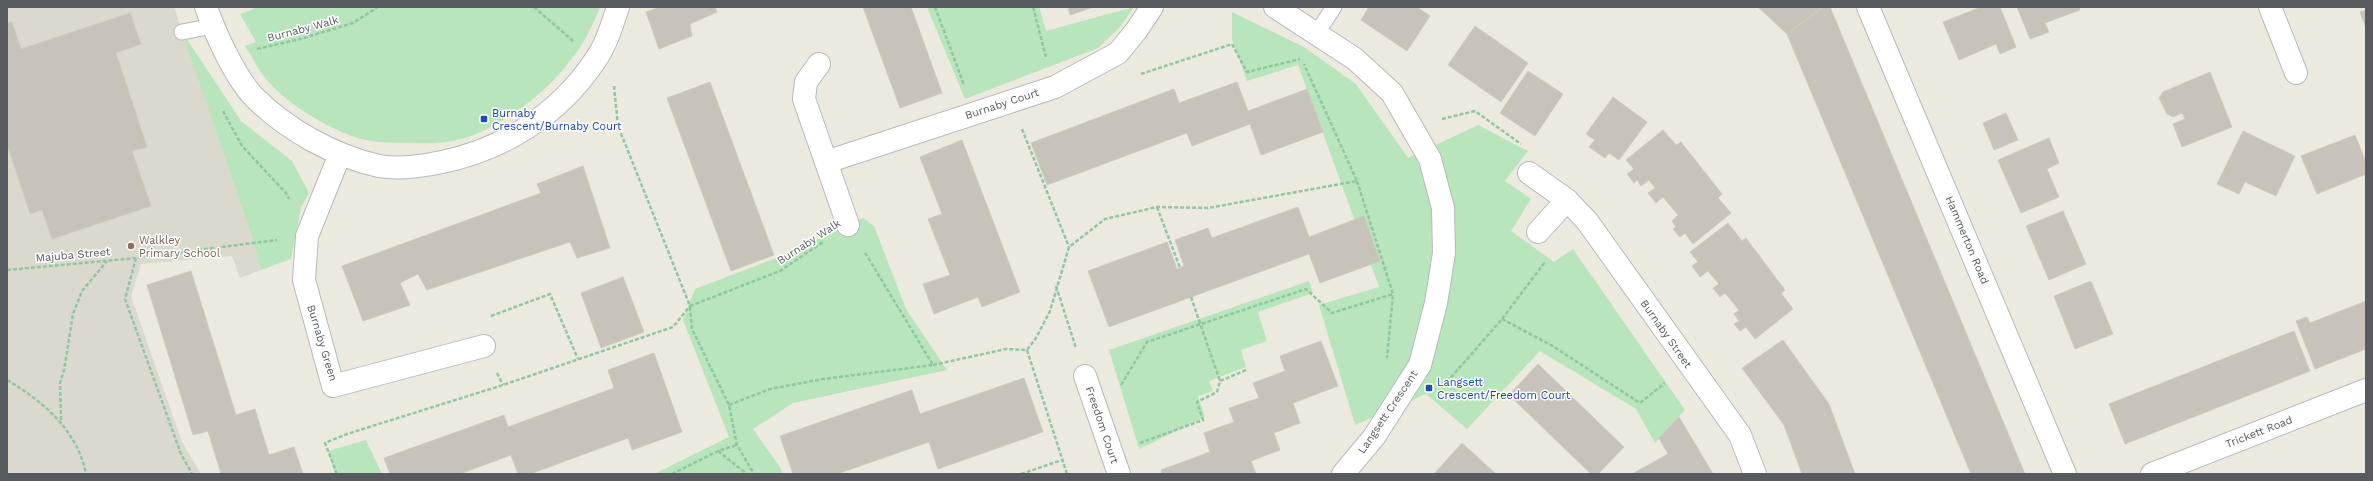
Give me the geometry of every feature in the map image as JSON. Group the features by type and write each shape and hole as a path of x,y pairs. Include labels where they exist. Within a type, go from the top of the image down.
{"street":[{"path":"209,17 228,56 253,96 281,121 340,154 380,167 422,166 466,157 506,141 543,118 572,92 595,61 610,30 618,7"},
{"name":"Burnaby Court","path":"826,162 1054,87 1118,53 1136,32 1152,7"},
{"name":"Langsett Crescent","path":"1275,7 1355,59 1392,93 1430,159 1443,208 1444,253 1436,303 1420,364 1374,437 1343,474"},
{"name":"Hammerton Road","path":"1868,7 2065,474"},
{"path":"2270,7 2296,72"},
{"path":"819,64 806,82 804,99 848,225"},
{"name":"Burnaby Green","path":"340,154 307,236 304,280 333,386 484,346"},
{"name":"Burnaby Street","path":"1529,173 1567,200 1587,221 1740,435 1754,474"},
{"path":"1538,232 1567,200"},
{"name":"Freedom Court","path":"1085,376 1094,398 1119,474"},
{"name":"Trickett Road","path":"2152,474 2366,390"}],"lane":[{"path":"1316,34 1334,7"},
{"path":"182,32 209,17"}],"path":[{"name":"Burnaby Walk","path":"228,56 300,40 353,23 378,7"},
{"path":"534,7 614,78 618,126 690,306 692,329 729,405 737,445 754,474"},
{"path":"935,7 974,113"},
{"path":"1033,7 1054,87"},
{"path":"1137,76 1232,44 1247,72 1302,58"},
{"path":"1297,53 1302,58 1357,181 1393,294 1389,313 1387,364"},
{"path":"1010,101 1069,246"},
{"path":"220,103 242,146 286,193 307,236"},
{"path":"1412,127 1475,110 1521,144 1529,173"},
{"path":"1027,350 1036,338 1050,311 1056,286 1069,246 1105,218 1157,207 1208,208 1357,181"},
{"path":"1157,207 1180,268"},
{"name":"Burnaby Walk","path":"690,306 780,271 848,225 933,365"},
{"path":"1446,384 1502,319 1547,259 1538,232"},
{"name":"Majuba Street","path":"7,270 136,258 307,236"},
{"path":"136,258 125,299 181,454 192,474"},
{"path":"60,420 60,383 64,370 73,314 82,291 107,260"},
{"path":"1056,286 1085,376"},
{"path":"1094,398 1121,386 1147,342 1306,289 1332,313 1393,294"},
{"path":"502,385 484,346 476,321 550,294 578,359"},
{"path":"1112,453 1203,420 1197,402 1217,392 1220,381 1191,297"},
{"path":"337,474 326,443 348,434 502,385 674,327 690,306"},
{"path":"1502,319 1551,345 1640,403 1688,364"},
{"path":"729,405 770,389 823,378 933,365 1006,349 1027,350"},
{"path":"1027,350 1067,474"},
{"path":"1220,381 1246,370"},
{"path":"7,380 34,396 60,420 84,465 86,474"},
{"path":"672,474 718,451 737,445"},
{"path":"718,451 747,474"},
{"path":"1021,474 1062,460"}],"shaded area":[{"name":"Walkley Primary School","path":"7,7 174,7 252,237 261,270 240,278 232,256 141,264 131,296 182,442 201,474 7,474"}],"green space":[{"path":"259,7 600,7 591,28 565,67 549,85 512,115 471,136 449,142 394,143 366,140 340,131 298,107 275,89 266,79 245,46 256,42 240,14"},
{"path":"927,7 1039,7 1046,31 1134,7 1120,27 1098,48 965,99"},
{"path":"1232,12 1304,47 1356,84 1408,158 1478,125 1528,151 1505,181 1531,199 1511,231 1554,262 1573,249 1685,410 1655,443 1636,409 1540,351 1467,429 1426,394 1355,425 1319,305 1379,287 1298,65 1247,81 1232,39"},
{"path":"182,32 241,121 292,161 309,193 301,208 291,259 261,270 252,237"},
{"path":"863,218 874,226 906,309 947,370 793,403 753,429 780,467 783,474 654,474 729,437 683,320 695,289 787,254"},
{"path":"1309,281 1313,293 1258,312 1267,341 1241,350 1246,367 1209,381 1213,391 1198,396 1205,417 1139,449 1109,350"},
{"path":"366,440 382,474 335,474 328,451"}],"building":[{"path":"660,7 715,7 717,12 690,24 692,36 659,49 646,12"},
{"path":"863,7 911,7 942,93 900,108"},
{"path":"1068,7 1094,7 1070,15"},
{"path":"1369,7 1417,7 1430,16 1407,51 1361,20"},
{"path":"1758,7 1823,7 1787,34"},
{"path":"1823,7 1830,7 2025,474 1971,474 1787,34"},
{"path":"1981,7 2000,7 2016,47 2000,54 1996,44 1959,60 1943,22"},
{"path":"2017,7 2079,7 2080,10 2045,23 2049,32 2030,39"},
{"path":"2366,10 2366,28 2360,12"},
{"path":"130,13 141,44 116,53 147,147 132,151 151,206 52,239 42,210 30,214 7,144 7,23 12,22 21,49"},
{"path":"1475,26 1528,63 1501,102 1448,65"},
{"path":"1528,71 1563,94 1535,136 1500,113"},
{"path":"2210,72 2232,127 2182,147 2173,124 2185,119 2182,113 2173,117 2167,114 2159,98 2163,92"},
{"path":"710,82 774,255 731,271 667,98"},
{"path":"1237,82 1248,111 1307,89 1323,132 1261,155 1250,124 1192,146 1187,133 1047,185 1031,143 1174,89 1179,103"},
{"path":"1613,97 1647,122 1619,160 1609,153 1605,158 1589,147 1595,140 1586,134"},
{"path":"2006,113 2018,140 1994,150 1983,123"},
{"path":"1663,130 1676,145 1681,142 1722,194 1718,198 1731,213 1693,244 1685,233 1680,237 1673,229 1676,227 1672,221 1678,215 1663,197 1656,203 1648,193 1655,188 1649,180 1641,186 1637,180 1634,183 1627,174 1634,169 1626,160"},
{"path":"2243,131 2295,156 2276,196 2245,182 2239,194 2217,184"},
{"path":"2355,135 2366,162 2366,174 2317,194 2301,156"},
{"path":"2049,138 2059,163 2047,169 2059,197 2021,213 1998,160"},
{"path":"962,140 1020,292 982,307 978,297 934,314 923,284 950,275 928,219 942,214 920,157"},
{"path":"583,166 610,248 577,258 570,242 427,290 418,274 400,283 410,305 363,321 342,266 541,193 537,184"},
{"path":"1298,207 1309,237 1364,216 1380,261 1320,283 1309,254 1109,327 1088,271 1167,242 1177,269 1184,266 1175,240 1208,228 1212,238"},
{"path":"2063,211 2086,264 2049,280 2026,226"},
{"path":"1728,223 1742,241 1746,238 1785,290 1781,293 1793,309 1755,339 1746,327 1740,331 1734,324 1739,321 1734,314 1739,310 1725,293 1720,297 1713,288 1719,284 1708,271 1700,277 1692,266 1698,262 1690,252"},
{"path":"191,271 236,415 255,409 269,455 294,447 303,474 221,474 208,431 193,435 147,285"},
{"path":"623,277 644,332 601,348 581,293"},
{"path":"2091,281 2113,334 2075,349 2054,296"},
{"path":"2366,301 2366,349 2315,369 2296,321 2307,317 2310,323"},
{"path":"2294,331 2310,371 2125,444 2109,404"},
{"path":"1783,340 1829,404 1855,474 1802,474 1784,425 1742,368"},
{"path":"1321,341 1338,386 1293,403 1300,423 1274,433 1280,450 1251,461 1256,474 1162,474 1161,470 1210,452 1204,433 1234,422 1229,408 1259,398 1253,383 1285,371 1280,356"},
{"path":"654,353 682,432 632,450 628,438 530,474 518,474 511,455 460,474 390,474 384,458 504,415 508,427 614,388 608,370"},
{"path":"1538,364 1624,447 1598,474 1591,474 1509,395"},
{"path":"1024,378 1043,432 938,469 929,442 837,474 793,474 780,436 912,390 920,414"},
{"path":"1679,417 1713,474 1632,474 1668,454 1659,438"},
{"path":"1462,443 1496,474 1434,474"}],"place":[{"name":"Burnaby Crescent/Burnaby Court","path":"484,119"},
{"name":"Walkley Primary School","path":"131,246"},
{"name":"Langsett Crescent/Freedom Court","path":"1429,388"}]}
